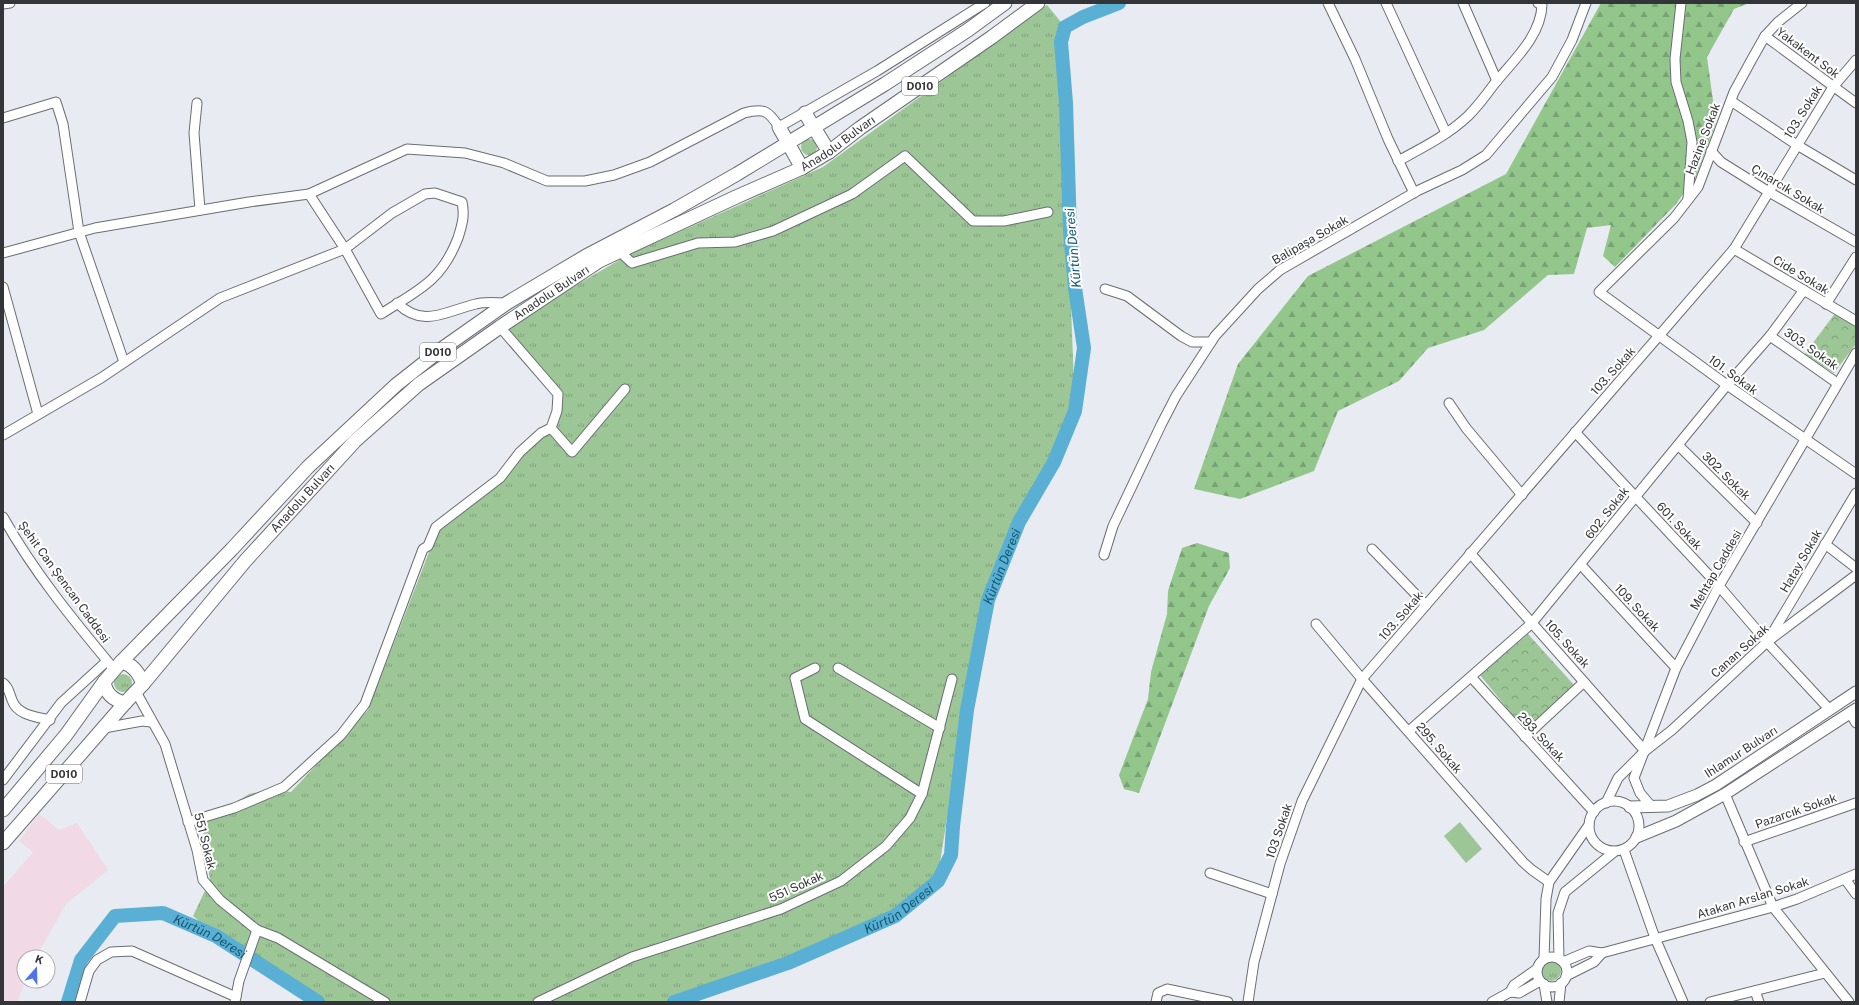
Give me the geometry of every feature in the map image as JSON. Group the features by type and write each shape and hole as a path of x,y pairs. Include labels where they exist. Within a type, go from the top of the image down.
{"highway":[{"name":"Anadolu Bulvarı","path":"114,664 232,549 308,467 348,428 396,385 478,323 507,303 586,256 731,178 891,80 968,30 1005,3"},
{"name":"Anadolu Bulvarı","path":"139,688 246,560 355,441 419,384 551,292 619,251 802,168 829,152 860,128 992,37 1038,3"},
{"path":"805,113 829,152"},
{"path":"780,128 802,168"},
{"path":"114,664 132,666 139,673 139,688"},
{"name":"D010","path":"3,810 66,735 104,682 114,664"},
{"path":"104,682 107,693 112,698 125,703"},
{"name":"D010","path":"3,843 139,688"}],"main road":[{"name":"Ihlamur Bulvarı","path":"1630,807 1668,806 1697,795 1716,785 1856,692"},
{"path":"1638,837 1676,821 1725,794 1854,715"}],"street":[{"path":"3,4 10,3"},
{"path":"3,253 95,228 200,210 309,194 407,149 465,153 504,163 548,181 584,181 614,175 650,162 744,113 759,109 766,112 780,128 877,71 985,3"},
{"path":"1328,3 1355,59 1398,161 1414,193"},
{"path":"1386,3 1446,133"},
{"path":"1463,3 1497,81"},
{"path":"1398,161 1446,133 1468,116 1522,51 1536,29 1542,11 1542,5 1538,3"},
{"name":"Balipaşa Sokak","path":"1104,554 1113,526 1161,425 1176,396 1211,342 1258,289 1280,270 1414,193 1462,170 1486,155 1552,77 1572,40 1586,3"},
{"path":"1681,3 1675,59 1676,82 1688,121 1692,142 1688,199"},
{"name":"Hazine Sokak","path":"1598,292 1674,218 1698,187 1731,101 1765,36 1778,22 1802,3"},
{"name":"Yakakent Sok","path":"1765,36 1856,103"},
{"name":"103. Sokak","path":"1362,679 1575,432 1660,337 1734,249 1833,87 1856,60"},
{"path":"1731,101 1797,145 1856,180"},
{"path":"3,118 56,102 63,124 79,232 124,362"},
{"path":"197,103 194,133 200,210"},
{"name":"Çınarcık Sokak","path":"1711,151 1721,162 1769,192 1856,242"},
{"path":"619,251 632,263 698,243 735,242 773,231 852,194 905,156 973,220 1004,221 1048,212"},
{"path":"3,435 124,362 220,298 344,248 392,213 425,194 435,193 462,202 464,223 451,255 436,277 381,314 344,248 309,194"},
{"name":"Cide Sokak","path":"1734,249 1856,321"},
{"path":"1826,304 1856,257"},
{"path":"3,287 38,414"},
{"path":"1105,289 1127,296 1181,336 1192,342 1211,342"},
{"name":"602. Sokak","path":"1409,731 1472,678 1532,623 1581,565 1635,496 1678,446 1726,385 1770,336 1804,290"},
{"name":"101. Sokak","path":"1598,292 1726,385 1804,440 1856,474"},
{"path":"397,303 407,313 425,318 477,303 507,303"},
{"path":"188,822 234,808 284,787 341,735 365,704 423,549 428,546 436,527 500,478 520,452 541,433 551,428 557,411 558,394 500,327"},
{"name":"303. Sokak","path":"1770,336 1838,383"},
{"name":"Mehtap Caddesi","path":"1606,803 1618,778 1645,751 1676,668 1719,586 1856,353"},
{"path":"551,428 572,452 625,389"},
{"path":"1449,403 1466,428 1522,494"},
{"name":"601. Sokak","path":"1575,432 1719,586 1767,642 1830,710"},
{"name":"302. Sokak","path":"1678,446 1757,523"},
{"name":"Hatay Sokak","path":"1767,642 1824,544 1856,493"},
{"name":"Şehit Can Şencan Caddesi","path":"3,517 16,541 79,627 114,664"},
{"path":"1824,544 1856,568"},
{"path":"1372,549 1426,605"},
{"name":"105. Sokak","path":"1470,553 1645,751"},
{"name":"109. Sokak","path":"1581,565 1676,668"},
{"name":"Canan Sokak","path":"1645,751 1672,730 1767,642 1856,575"},
{"name":"295. Sokak","path":"1316,624 1362,679 1523,862 1549,882"},
{"path":"3,780 62,703 114,664"},
{"path":"815,668 795,678 805,719 922,794"},
{"path":"838,668 940,728"},
{"name":"293. Sokak","path":"1472,678 1594,812"},
{"name":"551 Sokak","path":"538,1002 632,957 781,909 841,881 886,846 910,818 922,794 952,679"},
{"name":"103 Sokak","path":"1248,1002 1254,962 1280,864 1302,802 1362,679"},
{"path":"1525,737 1584,682"},
{"path":"3,683 7,687 14,705 25,713 50,720"},
{"name":"551 Sokak","path":"139,688 151,722 164,744 197,850 203,880 220,900 257,930 278,938 386,1002"},
{"path":"104,728 142,721 151,722"},
{"path":"1645,751 1634,778 1640,793 1652,807"},
{"path":"1725,794 1744,842 1773,907 1849,1002"},
{"path":"1510,992 1514,985 1537,969 1544,959 1546,899 1549,882 1589,825 1594,812 1606,803 1619,802 1630,807 1637,815 1640,826 1638,837 1632,845 1624,850 1614,852 1606,850 1596,843 1590,833 1589,825"},
{"name":"Pazarcık Sokak","path":"1744,842 1856,803"},
{"path":"1624,850 1655,938 1681,1001"},
{"path":"1559,1002 1566,971 1561,960 1558,913 1561,900 1565,892 1614,852"},
{"path":"1210,873 1272,894"},
{"name":"Atakan Arslan Sokak","path":"1602,953 1773,907 1797,899 1856,874"},
{"path":"1845,879 1856,894"},
{"path":"80,1002 90,971 97,960 111,952 132,951 236,1000 240,981 257,930"},
{"path":"1544,959 1554,957 1561,960 1589,951 1602,953"},
{"path":"1492,1002 1510,992 1519,992 1542,982 1552,986 1594,962 1602,953"},
{"path":"1537,969 1547,1002"},
{"path":"1710,1002 1825,973"},
{"path":"1156,1002 1158,993 1167,989 1228,1002"},
{"path":"1755,991 1759,1002"}],"shaded area":[{"path":"39,814 59,830 77,823 108,870 66,904 41,949 16,949 16,989 22,989 17,1002 3,1002 3,887 33,852 19,841"}],"green space":[{"path":"1601,3 1749,3 1734,9 1707,57 1716,122 1696,176 1676,204 1615,267 1603,256 1611,225 1587,228 1574,274 1548,275 1484,330 1428,348 1399,381 1338,411 1314,471 1240,499 1194,489 1238,364 1308,276 1506,174"},
{"path":"1047,5 1065,27 1061,42 1075,411 1019,522 988,600 971,666 938,875 895,916 674,1002 321,1002 216,936 193,916 210,880 202,823 249,794 268,790 291,792 368,710 438,529 558,421 561,393 507,331 506,326 628,255 823,167"},
{"path":"806,139 812,139 817,144 815,153 812,155 806,155 801,150 801,144"},
{"path":"1836,312 1856,324 1856,344 1834,373 1804,355"},
{"path":"1197,543 1229,553 1230,568 1209,606 1139,793 1124,789 1119,775 1148,699 1151,672 1167,614 1168,591 1182,548"},
{"path":"1528,634 1574,685 1529,728 1523,728 1480,675"},
{"path":"123,674 129,677 132,683 129,689 123,692 117,689 114,683 117,677"},
{"path":"1460,822 1482,849 1466,863 1444,836"},
{"path":"1551,961 1558,964 1561,971 1558,978 1551,981 1544,978 1541,971 1544,964"}],"waterway":[{"name":"Kürtün Deresi","path":"674,1002 788,963 895,916 938,881 951,855 967,710 988,600 1019,522 1054,462 1075,411 1084,348 1075,288 1070,231 1066,103 1061,42 1065,27 1083,17 1119,3"},
{"name":"Kürtün Deresi","path":"68,1002 81,960 115,916 163,913 216,936 318,1002"}]}
